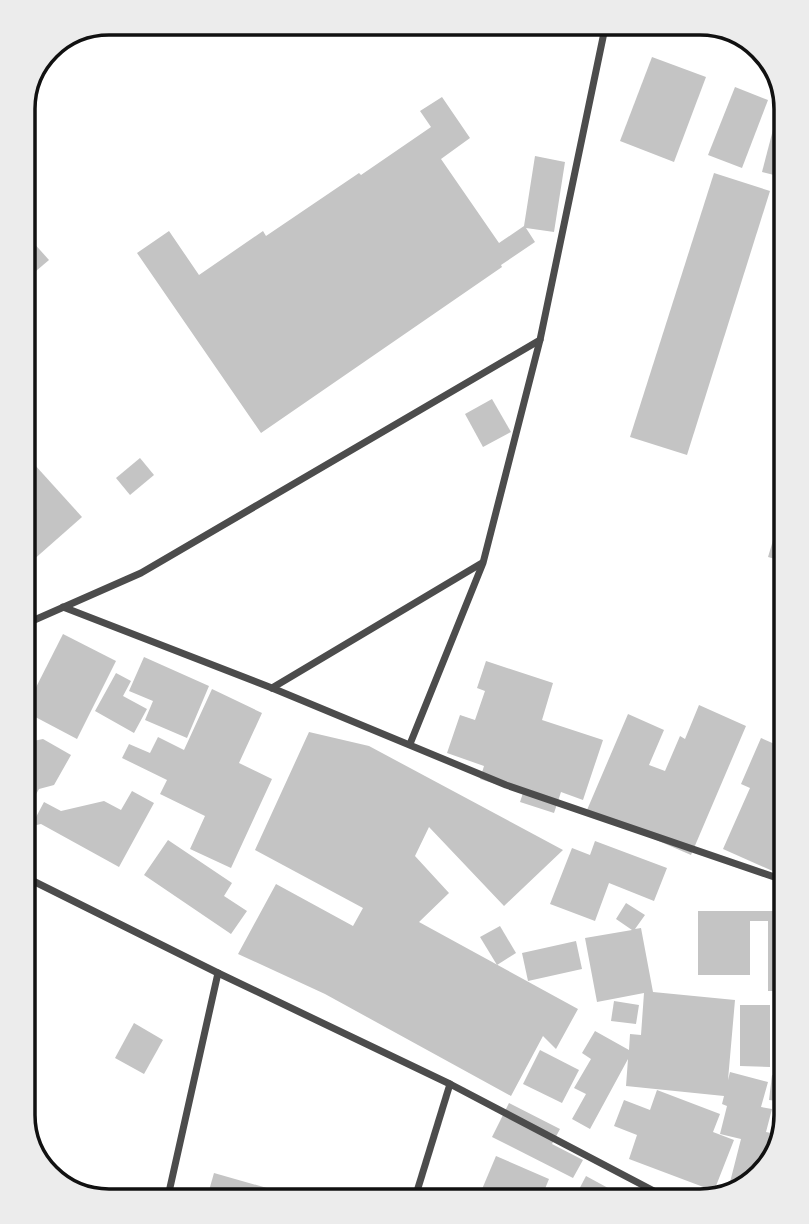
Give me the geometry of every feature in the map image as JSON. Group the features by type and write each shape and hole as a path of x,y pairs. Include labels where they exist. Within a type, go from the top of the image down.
{"street":[{"path":"410,744 484,563 540,340 604,35"},
{"path":"35,620 141,573 540,340"},
{"path":"272,688 484,563"},
{"path":"63,607 272,688 506,785 774,877"},
{"path":"35,882 450,1084 650,1189"},
{"path":"170,1189 218,973"},
{"path":"418,1189 450,1084"}],"building":[{"path":"652,57 706,77 674,162 620,141"},
{"path":"735,87 768,100 742,168 708,155"},
{"path":"442,97 470,138 441,159 499,243 524,226 535,156 565,162 554,232 526,228 535,242 261,433 137,253 169,231 199,275 263,231 266,236 431,127 420,111"},
{"path":"774,126 774,175 762,172"},
{"path":"714,173 770,191 687,455 630,437"},
{"path":"35,244 49,260 35,272"},
{"path":"492,399 511,432 483,447 465,414"},
{"path":"140,458 154,475 130,495 116,478"},
{"path":"35,465 82,517 35,558"},
{"path":"774,537 774,559 768,557"},
{"path":"63,634 116,661 77,739 35,717 35,689"},
{"path":"144,657 209,686 187,738 145,720 153,701 129,691"},
{"path":"486,661 553,683 542,720 603,740 583,800 561,792 554,813 520,802 523,793 480,779 484,766 447,753 460,715 475,720 485,691 477,688"},
{"path":"116,673 131,681 123,696 147,709 134,733 95,711"},
{"path":"212,689 262,713 239,763 272,779 231,868 190,849 205,816 160,794 167,780 122,758 129,744 150,753 158,737 184,750"},
{"path":"699,705 746,726 691,855 587,810 628,714 664,730 649,765 665,771 680,736 685,739"},
{"path":"309,732 369,746 563,850 504,906 429,827 415,856 449,893 419,922 578,1009 556,1049 543,1036 511,1096 325,994 238,954 276,884 353,926 363,908 255,850"},
{"path":"761,738 774,744 774,872 723,849 750,788 741,784"},
{"path":"43,739 71,755 54,785 39,789 35,796 35,741"},
{"path":"132,791 154,803 119,867 41,824 35,825 35,819 44,802 61,811 104,801 121,810"},
{"path":"168,840 232,883 224,896 247,911 231,934 144,875"},
{"path":"595,841 667,868 654,901 609,883 595,921 550,904 572,848 590,855"},
{"path":"626,903 645,915 635,929 641,928 653,992 735,1000 728,1080 730,1072 768,1082 761,1107 772,1109 766,1132 771,1133 764,1152 745,1174 737,1179 730,1182 741,1139 720,1134 727,1106 722,1104 724,1096 626,1086 628,1059 590,1129 572,1119 586,1094 574,1088 591,1059 582,1053 595,1031 629,1050 630,1034 641,1035 644,993 597,1002 585,938 632,930 616,919"},
{"path":"698,911 774,911 774,991 768,991 768,921 750,921 750,975 698,975"},
{"path":"500,926 516,953 497,965 480,937"},
{"path":"576,941 582,969 528,981 522,953"},
{"path":"614,1001 639,1005 636,1024 611,1021"},
{"path":"740,1005 770,1005 770,1067 740,1066"},
{"path":"134,1023 163,1040 144,1074 115,1058"},
{"path":"540,1050 579,1070 562,1103 523,1084"},
{"path":"772,1075 774,1075 774,1101 769,1100"},
{"path":"657,1090 720,1114 713,1132 734,1140 716,1187 707,1188 629,1159 637,1135 614,1126 624,1100 650,1110"},
{"path":"509,1103 560,1129 552,1144 583,1160 573,1178 492,1137"},
{"path":"496,1156 549,1179 545,1189 482,1189"},
{"path":"214,1173 270,1189 209,1189"},
{"path":"586,1176 610,1189 579,1189"}]}
